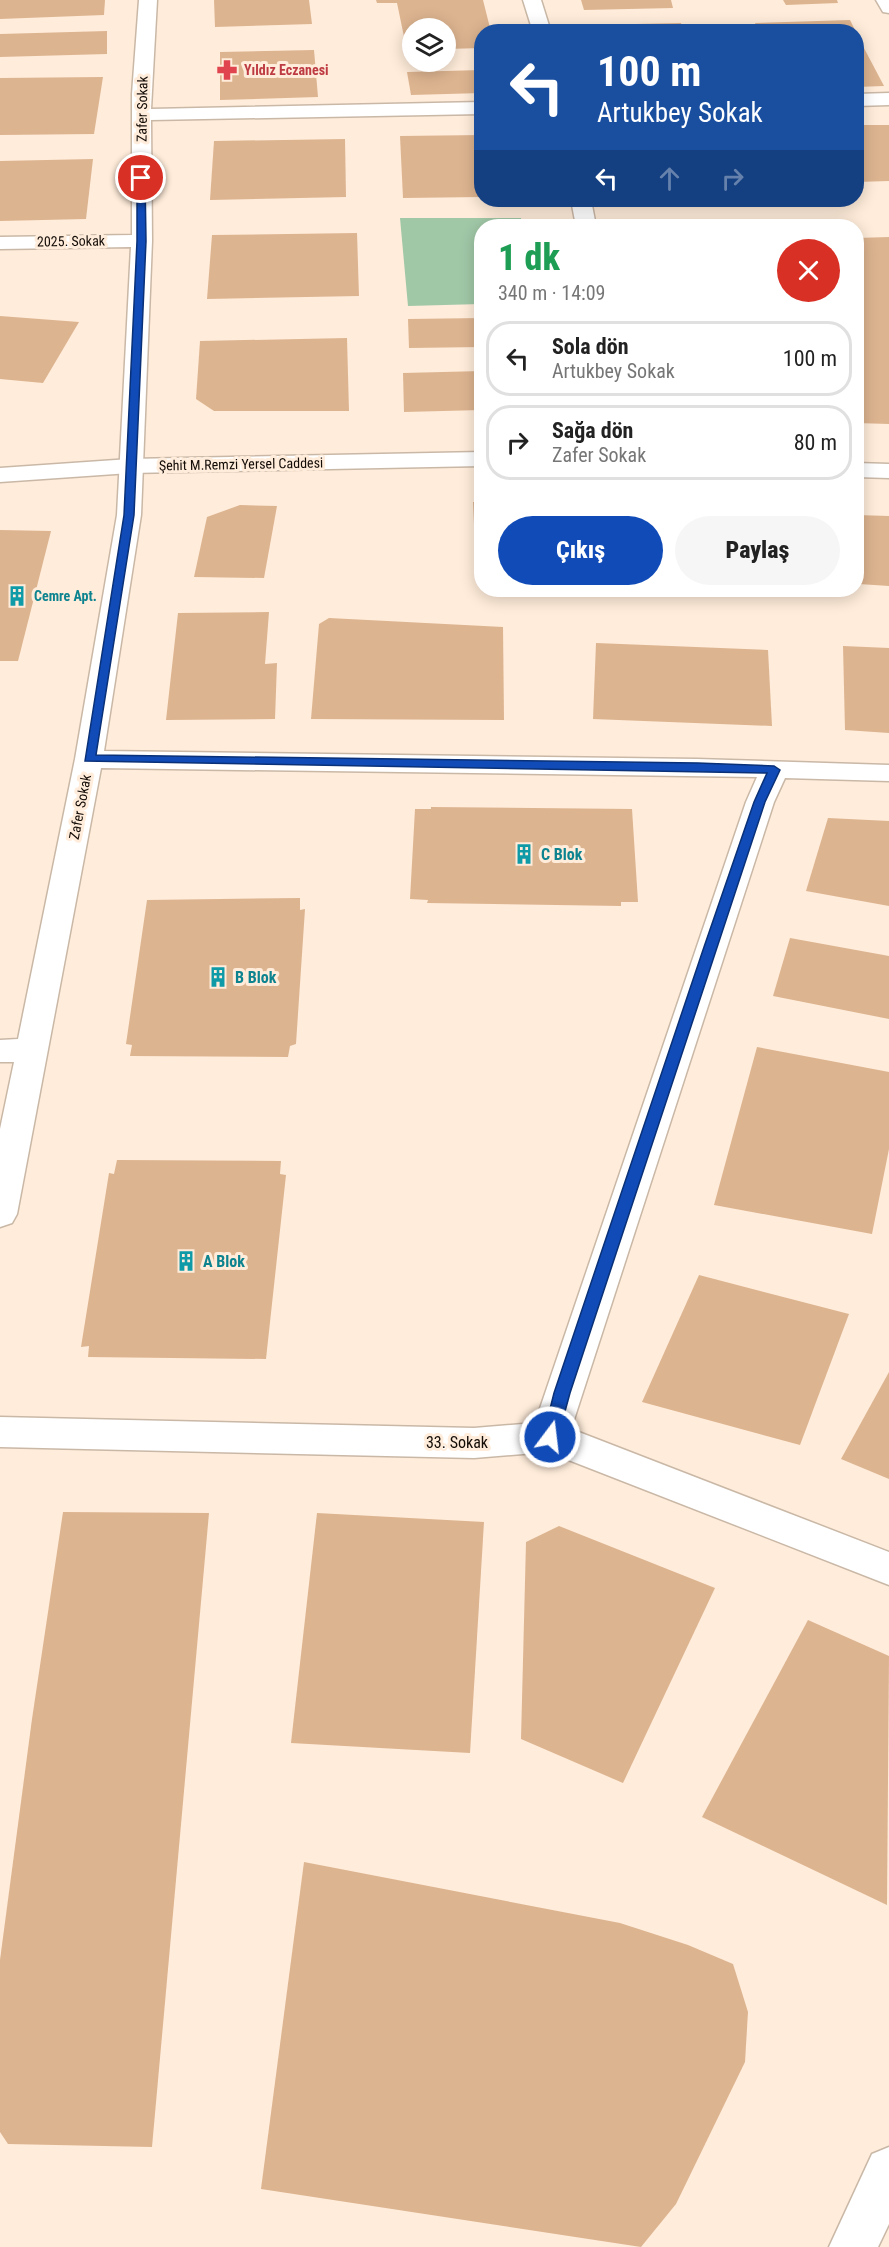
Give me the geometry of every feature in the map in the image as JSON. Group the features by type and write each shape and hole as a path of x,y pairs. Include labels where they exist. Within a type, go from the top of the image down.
{"street":[{"name":"Zafer Sokak","path":"0,1214 15,1050 89,759 129,515 142,241 141,115 148,0"},
{"path":"532,0 540,24"},
{"path":"885,0 889,8"},
{"path":"864,100 889,99"},
{"path":"141,115 474,108"},
{"name":"2025. Sokak","path":"0,243 142,241"},
{"name":"Şehit M.Remzi Yersel Caddesi","path":"0,475 130,466 474,459"},
{"path":"864,470 889,471"},
{"path":"89,759 698,766 889,773"},
{"path":"550,1437 562,1393 707,958 760,802 774,770"},
{"name":"33. Sokak","path":"0,1432 474,1443 550,1437 889,1569"},
{"path":"853,2247 889,2171"}],"green space":[{"path":"400,218 521,218 474,219 474,304 408,306"}],"building":[{"path":"0,0 105,0 104,15 0,19"},
{"path":"214,0 309,0 312,24 215,27"},
{"path":"376,0 483,0 489,24 474,24 474,48 456,49 456,18 402,18 402,27 397,3 377,3"},
{"path":"581,0 671,0 673,8 584,10"},
{"path":"783,0 837,0 838,3 786,5"},
{"path":"850,20 852,24 755,24"},
{"path":"681,23 681,24 636,24"},
{"path":"107,31 107,54 0,57 0,34"},
{"path":"864,48 884,86 864,87"},
{"path":"314,50 318,97 220,100 220,52"},
{"path":"474,70 474,93 411,95 407,72"},
{"path":"103,77 94,134 0,135 0,78"},
{"path":"864,125 889,125 889,181 864,182"},
{"path":"474,135 474,197 403,198 400,136"},
{"path":"345,139 346,197 210,200 214,141"},
{"path":"93,159 86,219 0,221 0,161"},
{"path":"357,233 359,296 207,299 212,235"},
{"path":"889,237 889,424 864,423 864,238"},
{"path":"0,316 79,322 43,383 0,379"},
{"path":"474,318 474,347 409,348 408,319"},
{"path":"347,338 349,411 214,411 196,399 200,341"},
{"path":"474,371 474,410 404,412 403,373"},
{"path":"240,505 277,506 264,578 194,577 207,517"},
{"path":"864,515 889,516 889,586 864,584"},
{"name":"Cemre Apt.","path":"0,530 51,531 18,661 0,661"},
{"path":"269,612 265,664 277,663 275,719 166,720 178,613"},
{"path":"329,618 503,627 504,720 311,719 319,624"},
{"path":"596,643 768,650 772,726 593,719"},
{"path":"843,646 889,648 889,733 845,730"},
{"name":"C Blok","path":"431,807 632,809 638,902 621,902 621,906 427,903 428,900 410,899 415,809 431,809"},
{"path":"828,818 889,821 889,906 806,891"},
{"name":"B Blok","path":"300,898 300,910 305,909 296,1044 290,1046 288,1057 130,1056 132,1045 126,1044 147,900"},
{"path":"790,938 889,956 889,1019 773,996"},
{"path":"757,1047 889,1072 889,1149 872,1234 714,1205"},
{"name":"A Blok","path":"117,1160 281,1161 280,1174 286,1175 266,1359 88,1357 89,1346 81,1347 109,1173 114,1174"},
{"path":"699,1275 849,1314 800,1445 642,1402"},
{"path":"889,1372 889,1479 841,1459"},
{"path":"63,1512 209,1513 152,2147 8,2144 0,2132 0,1960 32,1719"},
{"path":"317,1513 484,1522 470,1753 291,1743"},
{"path":"559,1526 715,1588 623,1783 521,1739 526,1542"},
{"path":"808,1620 889,1656 887,1905 702,1817"},
{"path":"304,1862 620,1923 688,1945 733,1964 748,2012 745,2062 676,2204 641,2247 261,2189"}],"place":[{"name":"Yıldız Eczanesi","path":"227,70"},
{"name":"Cemre Apt.","path":"17,596"},
{"name":"C Blok","path":"524,854"},
{"name":"B Blok","path":"218,977"},
{"name":"A Blok","path":"186,1261"}],"route":[{"path":"141,178 142,241 129,515 89,759 698,766 774,770 760,802 710,947 562,1393 550,1437"}]}
